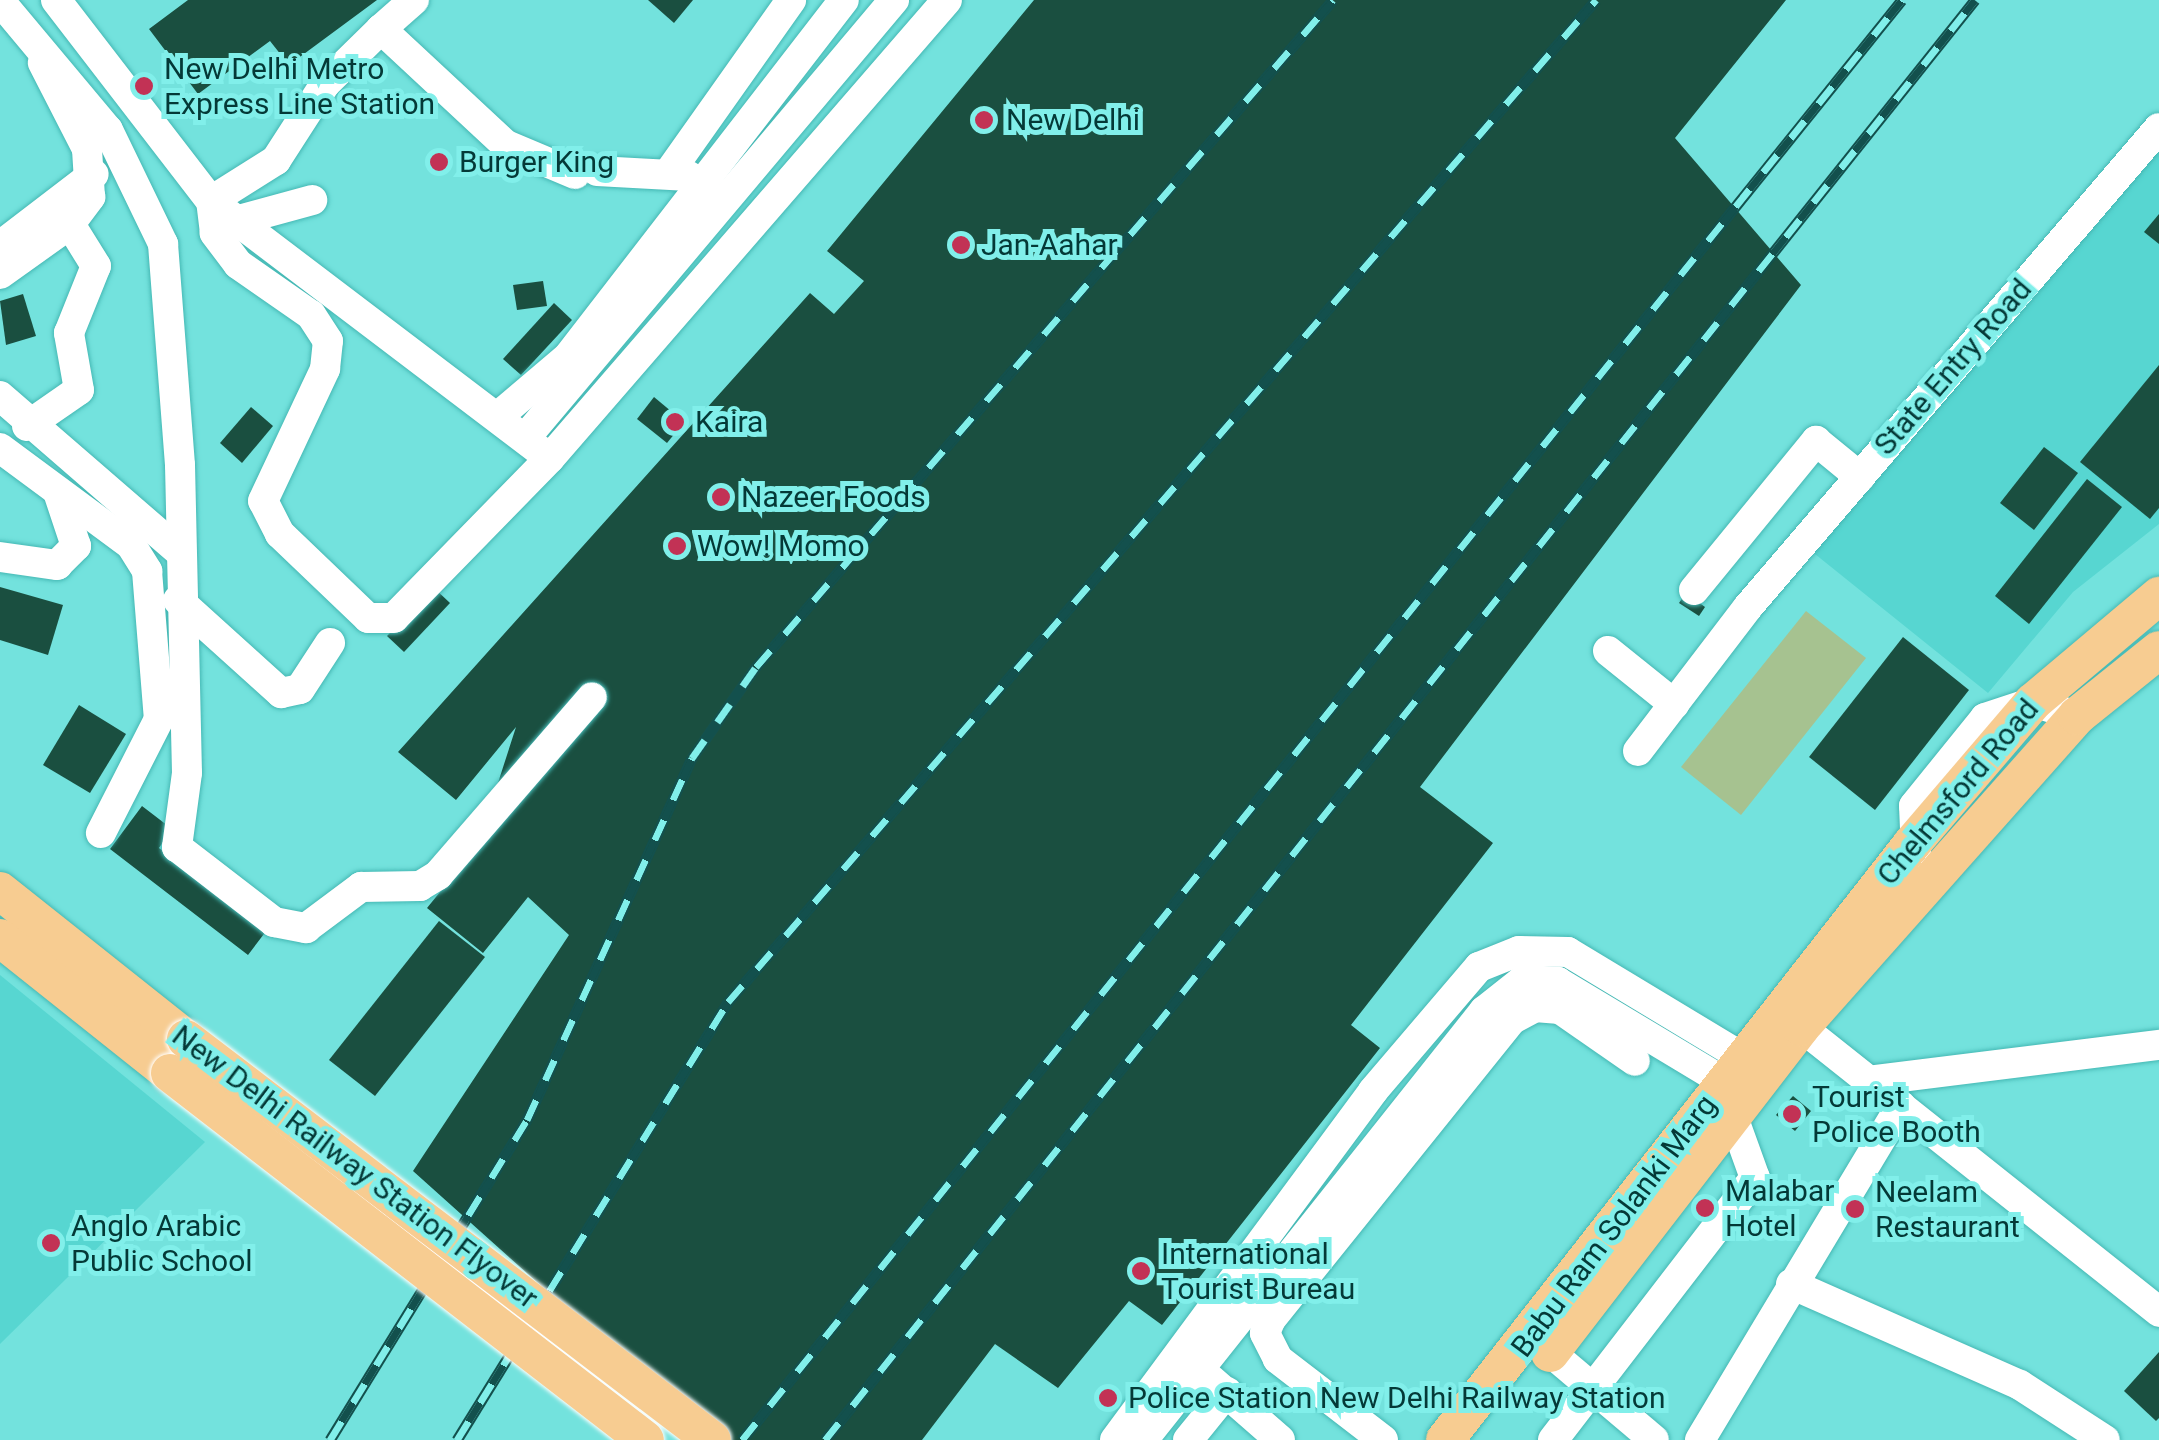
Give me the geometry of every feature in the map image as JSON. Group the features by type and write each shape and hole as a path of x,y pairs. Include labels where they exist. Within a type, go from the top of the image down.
{"main road":[{"name":"Chelmsford Road","path":"1790,1018 1911,844 2032,702 2159,596"},
{"name":"Chelmsford Road","path":"1790,1018 1932,882 2078,716 2159,650"},
{"name":"New Delhi Railway Station Flyover","path":"0,891 186,1039 712,1440"},
{"name":"New Delhi Railway Station Flyover","path":"0,938 645,1440"},
{"name":"Babu Ram Solanki Marg","path":"1445,1440 1790,1018"},
{"name":"Babu Ram Solanki Marg","path":"1477,1440 1550,1352 1741,1080"}],"street":[{"path":"56,0 212,201 502,413 550,458"},
{"path":"212,201 276,160 324,84 414,0"},
{"path":"668,174 791,0"},
{"path":"502,413 568,357 699,177 844,0"},
{"path":"527,436 894,0"},
{"path":"212,201 215,233 238,264 311,315 328,341 325,369 263,500 280,534 368,618 394,618 550,458 947,0"},
{"path":"0,1 108,130 164,244 187,773 177,846 291,930 360,887 420,886 438,875 592,697"},
{"path":"382,29 506,145 586,172 699,177"},
{"path":"38,51 94,174"},
{"name":"State Entry Road","path":"1638,751 1748,607 2159,128"},
{"path":"0,274 70,224 94,174"},
{"path":"0,246 94,174"},
{"path":"239,220 312,200"},
{"path":"27,426 79,390 69,333 96,266 70,224"},
{"path":"0,396 27,426 180,552"},
{"path":"1694,590 1816,441 1860,477"},
{"path":"0,448 131,545 148,571 159,719 101,833"},
{"path":"0,557 57,566 76,546 56,489"},
{"path":"178,600 281,693 300,689 330,643"},
{"path":"1608,651 1674,704"},
{"path":"2032,702 2078,716"},
{"path":"1911,844 1932,882"},
{"path":"1143,1440 1189,1360 1479,967 1519,951 1568,952 1672,1013 1741,1080 1755,1178 1553,1440"},
{"path":"1115,1440 1189,1360 1503,992 1522,980 1558,982 1645,1050"},
{"path":"1383,1440 1278,1359 1264,1333 1271,1319 1511,1020 1535,1007 1560,1010 1645,1050 1741,1080"},
{"path":"1645,1050 1672,1013"},
{"path":"1790,1018 2159,1312"},
{"path":"1868,1081 2159,1045"},
{"path":"1700,1440 1900,1106"},
{"path":"1792,1284 2071,1430 2106,1440"},
{"path":"1550,1352 1654,1440"},
{"path":"1189,1360 1241,1413 1280,1440"},
{"path":"1188,1440 1241,1413"},
{"path":"1213,1440 1241,1413"}],"shaded area":[{"path":"2159,124 2159,524 2073,592 1988,693 1805,546"},
{"name":"Anglo Arabic Public School","path":"0,975 205,1142 0,1344"}],"green space":[{"path":"1806,611 1866,658 1741,815 1681,767"}],"building":[{"path":"188,0 377,0 289,65 270,41 198,94 149,29"},
{"path":"648,0 693,0 674,23"},
{"path":"1034,0 1786,0 1675,138 1801,285 1420,787 1493,843 1351,1025 1380,1048 1162,1325 1129,1301 1058,1388 995,1344 922,1440 713,1440 413,1171 569,935 528,897 483,953 427,908 478,845 516,727 456,800 398,752 810,293 834,314 864,281 827,251"},
{"path":"2159,214 2159,244 2144,232"},
{"path":"543,281 547,306 517,310 513,285"},
{"path":"23,294 36,336 6,345 0,301"},
{"path":"554,303 572,320 521,375 503,359"},
{"path":"2159,365 2159,508 2150,519 2080,462"},
{"path":"654,397 684,422 667,443 637,419"},
{"path":"251,407 273,426 242,463 220,443"},
{"path":"2044,447 2078,473 2034,530 2000,503"},
{"path":"2087,479 2122,507 2029,624 1995,596"},
{"path":"0,587 63,605 48,655 0,640"},
{"path":"433,587 450,603 404,652 387,636"},
{"path":"1686,593 1705,607 1699,616 1679,603"},
{"path":"1903,637 1969,690 1875,810 1809,757"},
{"path":"79,705 126,734 90,793 43,765"},
{"path":"142,806 172,829 159,848 267,930 248,955 110,849"},
{"path":"439,921 485,957 375,1096 329,1060"},
{"path":"1793,1096 1811,1111 1795,1131 1776,1115"},
{"path":"2159,1352 2159,1418 2156,1421 2124,1391"}],"railway":[{"path":"330,1440 527,1120 692,758 756,667 1333,0"},
{"path":"457,1440 728,1002 1596,0"},
{"path":"742,1440 1902,0"},
{"path":"825,1440 1975,0"}],"place":[{"name":"New Delhi Metro Express Line Station","path":"144,86"},
{"name":"New Delhi","path":"984,120"},
{"name":"Burger King","path":"439,162"},
{"name":"Jan-Aahar","path":"961,245"},
{"name":"Kaira","path":"675,422"},
{"name":"Nazeer Foods","path":"721,497"},
{"name":"Wow! Momo","path":"677,546"},
{"name":"Tourist Police Booth","path":"1792,1114"},
{"name":"Malabar Hotel","path":"1705,1208"},
{"name":"Neelam Restaurant","path":"1855,1209"},
{"name":"Anglo Arabic Public School","path":"51,1243"},
{"name":"International Tourist Bureau","path":"1141,1271"},
{"name":"Police Station New Delhi Railway Station","path":"1108,1398"}]}
